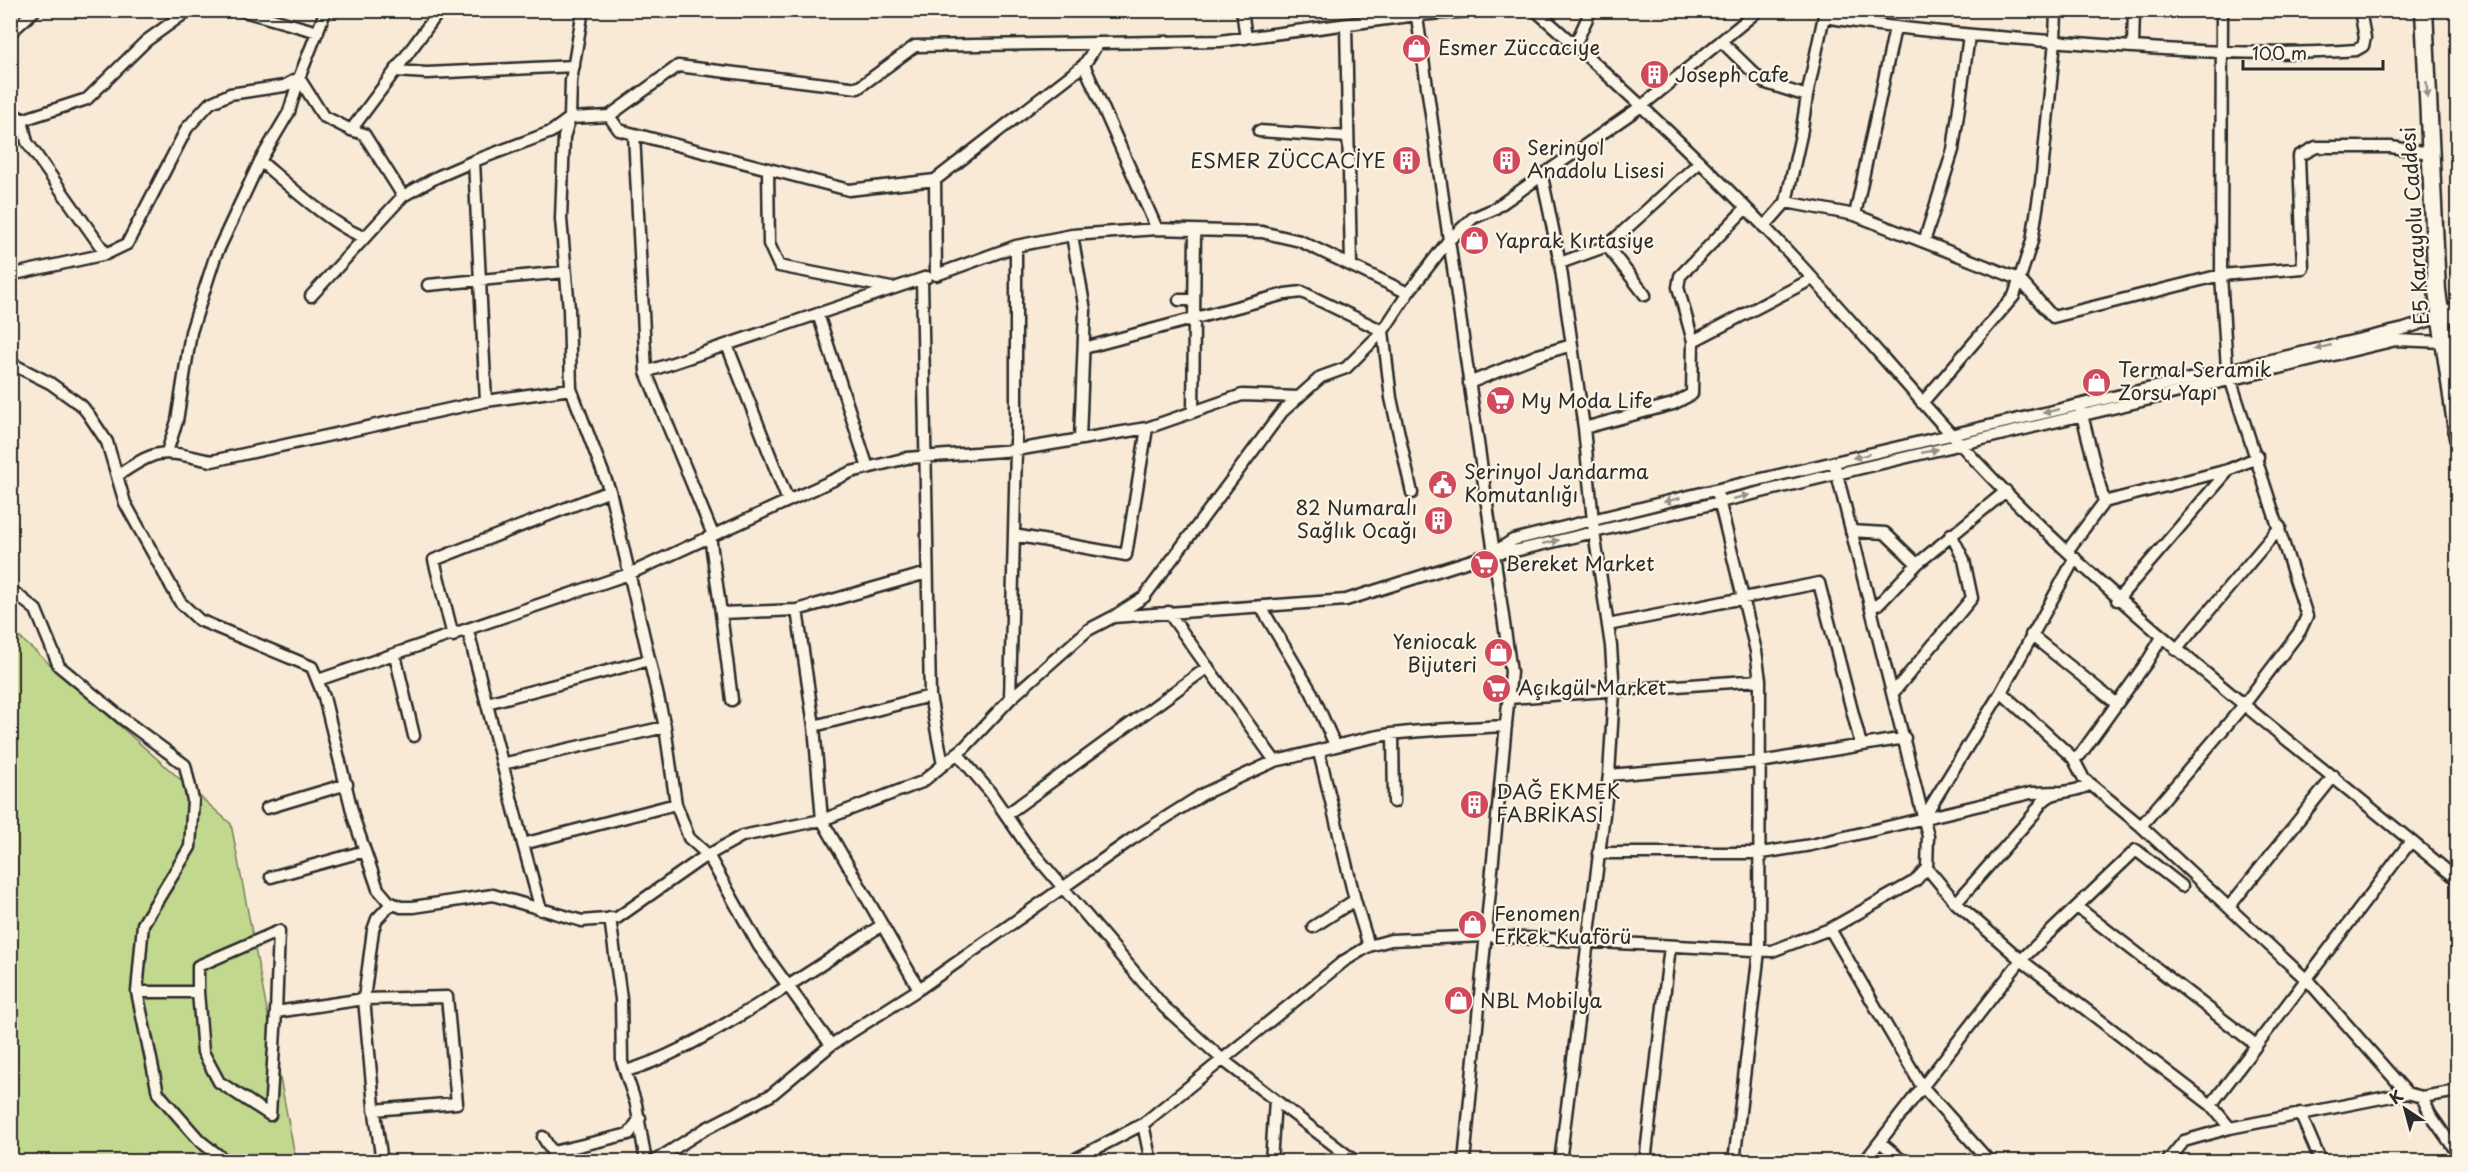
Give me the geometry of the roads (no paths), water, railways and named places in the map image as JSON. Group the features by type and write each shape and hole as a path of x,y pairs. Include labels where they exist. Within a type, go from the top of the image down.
{"highway":[{"name":"E5 Karayolu Caddesi","path":"2424,10 2440,317 2451,345 2457,438"},
{"path":"2440,317 2457,310"}],"street":[{"path":"10,33 35,10"},
{"path":"22,120 87,99 147,41 189,10"},
{"path":"240,10 318,32"},
{"path":"167,452 177,421 180,388 194,322 221,240 260,161 289,112 299,78 326,10"},
{"path":"351,130 440,10"},
{"path":"583,10 574,66 570,118 564,137 561,219 566,272 571,389 610,491 665,727 676,804 689,838 708,855 759,946 787,988 831,1045"},
{"path":"1242,10 1246,38"},
{"path":"311,296 403,196 437,177 474,161 551,132 570,118 609,116 678,66 858,88 915,46 1220,41 1346,25 1417,13 1485,10"},
{"path":"1535,10 1643,105 1700,162 1812,279 1950,435 2117,600 2243,706 2334,776 2457,880"},
{"path":"1575,45 1591,10"},
{"path":"10,363 50,383 82,406 107,442 128,509 180,602 199,620 312,667 318,680 365,851 378,889 392,903 401,907 413,907 493,895 582,921 617,918 708,855 742,836 822,820 922,782 957,753 1010,699 1088,630 1144,597 1282,412 1321,377 1346,368 1383,331 1408,293 1448,241 1473,218 1494,209 1643,105 1759,10"},
{"path":"1922,403 2014,296 2032,241 2041,183 2056,10"},
{"path":"2133,47 2134,10"},
{"path":"2141,826 2243,706 2300,631 2307,616 2258,458 2229,374 2221,276 2222,10"},
{"path":"1764,228 1786,202 1825,14 1895,28 1969,36 2222,52 2307,54 2356,50 2363,46 2365,38 2360,10"},
{"path":"1417,13 1511,672 1464,1161"},
{"path":"1346,25 1351,264"},
{"path":"1855,215 1895,28"},
{"path":"1924,242 1953,150 1969,36"},
{"path":"1721,41 1763,82 1807,96"},
{"path":"609,116 619,130 849,190 934,180 1084,65 1098,43"},
{"path":"1084,65 1157,229"},
{"path":"395,71 427,73 574,66"},
{"path":"299,78 323,116 364,134 403,196"},
{"path":"10,275 106,254 126,244 187,128 210,103 230,94 284,86 299,78"},
{"path":"10,111 22,120 27,142 106,254"},
{"path":"1259,131 1348,137"},
{"path":"634,134 646,372 711,536 732,700"},
{"path":"1786,202 1855,215 2019,279 2053,317 2221,276 2303,268 2299,156 2316,147 2391,147 2430,153"},
{"path":"260,161 326,213 357,235 365,237"},
{"path":"474,161 486,401"},
{"path":"1560,263 1608,246 1700,162"},
{"path":"768,170 769,244 779,266 893,288"},
{"path":"1542,176 1560,263 1584,428 1593,526 1608,625 1614,692 1609,775 1560,1161"},
{"path":"934,180 936,274"},
{"path":"1584,428 1672,404 1692,394 1693,341 1678,287 1680,276 1745,209"},
{"path":"646,372 1016,246 1072,235 1157,229 1262,232 1300,241 1408,293"},
{"path":"1193,412 1195,231"},
{"path":"1072,235 1085,310 1080,439"},
{"path":"1010,699 1016,450 1016,246"},
{"path":"1608,246 1645,295"},
{"path":"428,285 566,272"},
{"path":"922,279 930,696 943,765"},
{"path":"1693,341 1812,279"},
{"path":"1084,348 1285,294 1302,292 1383,331"},
{"path":"1179,300 1194,300"},
{"path":"818,314 868,468"},
{"path":"1113,617 1347,600 1494,553 1513,540 1720,502 1961,444 2081,410 2404,329 2440,317"},
{"path":"1383,331 1391,398 1412,493"},
{"path":"2229,374 2396,340 2451,345"},
{"path":"727,345 788,501"},
{"path":"1469,383 1538,355 1572,345"},
{"path":"117,476 153,453 167,452 212,460 486,401 571,389"},
{"path":"318,680 468,631 628,574 851,472 907,458 1016,450 1148,428 1242,395 1299,397"},
{"path":"1593,526 1717,489 1950,435 2081,410"},
{"path":"2081,410 2104,502"},
{"path":"1014,536 1126,555 1148,428"},
{"path":"1924,817 2001,692 2072,554 2104,502 2228,470 2258,458"},
{"path":"1070,1161 1143,1124 1344,961 1370,946 1391,940 1486,936 1772,951 1830,929 1915,881 1927,868 1928,836 1834,462"},
{"path":"2117,600 2228,470"},
{"path":"1717,489 1756,651 1760,680 1759,951 1734,1161"},
{"path":"453,636 434,560 610,491"},
{"path":"1871,608 1879,604 1917,564 1951,534 2006,491"},
{"path":"2176,650 2280,527"},
{"path":"1851,531 1885,533 1917,564"},
{"path":"1893,693 1972,598 1964,560 1951,534"},
{"path":"721,613 797,610 927,573"},
{"path":"1608,625 1819,583 1861,745"},
{"path":"10,589 36,610 59,666 123,719 185,765 193,800 190,847 143,924 137,992 158,1093 200,1141 227,1161"},
{"path":"1261,607 1312,693 1335,744"},
{"path":"797,610 814,726 822,820 919,989"},
{"path":"1168,612 1275,760"},
{"path":"468,631 541,910"},
{"path":"2031,635 2117,704"},
{"path":"2073,758 2080,755 2147,662 2162,637"},
{"path":"395,655 414,736"},
{"path":"487,703 649,660"},
{"path":"1006,815 1208,667"},
{"path":"1509,698 1760,680"},
{"path":"2001,692 2073,758 2084,779 2141,826 2306,979 2407,1093"},
{"path":"814,726 930,696"},
{"path":"653,1161 705,1129 771,1095 831,1045 919,989 1132,839 1203,794 1275,760 1319,752 1335,744 1393,734 1506,726"},
{"path":"502,764 665,727"},
{"path":"1393,734 1394,802"},
{"path":"1609,775 1760,762 1905,738"},
{"path":"1319,752 1355,900 1370,946"},
{"path":"957,753 1026,844 1164,1007 1223,1060 1356,1161"},
{"path":"2229,907 2334,776"},
{"path":"267,808 347,784"},
{"path":"1598,853 1761,853 1811,845 2031,793 2084,788 2091,784"},
{"path":"1956,903 2034,814 2043,799 2056,792"},
{"path":"523,844 676,804"},
{"path":"2211,1105 2411,841"},
{"path":"1864,1161 1921,1085 2021,960 2136,850 2182,886"},
{"path":"271,877 365,851"},
{"path":"1927,868 1956,903 2021,960 2211,1105 2230,1128"},
{"path":"1313,927 1355,900"},
{"path":"382,1161 374,1110 364,999 373,930 379,916 392,903"},
{"path":"2077,908 2256,1045"},
{"path":"610,918 621,999 622,1062 640,1118 646,1161"},
{"path":"626,1071 652,1064 787,988 882,924"},
{"path":"1830,929 1921,1085 1989,1161"},
{"path":"279,931 276,1012 270,1115 219,1082 203,1052 198,966 279,931"},
{"path":"1645,1161 1670,946"},
{"path":"137,992 198,992"},
{"path":"276,1012 364,999 447,997 457,1103 374,1110"},
{"path":"2167,1161 2184,1141 2230,1128 2407,1093 2422,1097 2457,1091"},
{"path":"2422,1097 2430,1114 2457,1154"},
{"path":"1271,1161 1275,1100"},
{"path":"2300,1113 2321,1161"},
{"path":"543,1137 556,1157 629,1134 640,1118"},
{"path":"1143,1124 1152,1161"},
{"path":"1880,1142 1904,1161"}],"place":[{"name":"Esmer Züccaciye","path":"1417,48"},
{"name":"Joseph cafe","path":"1654,75"},
{"name":"Serinyol Anadolu Lisesi","path":"1506,160"},
{"name":"ESMER ZÜCCACİYE","path":"1407,161"},
{"name":"Yaprak Kırtasiye","path":"1474,241"},
{"name":"Termal Seramik Zorsu Yapı","path":"2097,382"},
{"name":"My Moda Life","path":"1500,401"},
{"name":"Serinyol Jandarma Komutanlığı","path":"1443,484"},
{"name":"82 Numaralı Sağlık Ocağı","path":"1438,520"},
{"name":"Bereket Market","path":"1484,564"},
{"name":"Yeniocak Bijuteri","path":"1498,653"},
{"name":"Açıkgül Market","path":"1497,688"},
{"name":"DAĞ EKMEK FABRİKASI","path":"1475,804"},
{"name":"Fenomen Erkek Kuaförü","path":"1473,925"},
{"name":"NBL Mobilya","path":"1459,1001"}]}
